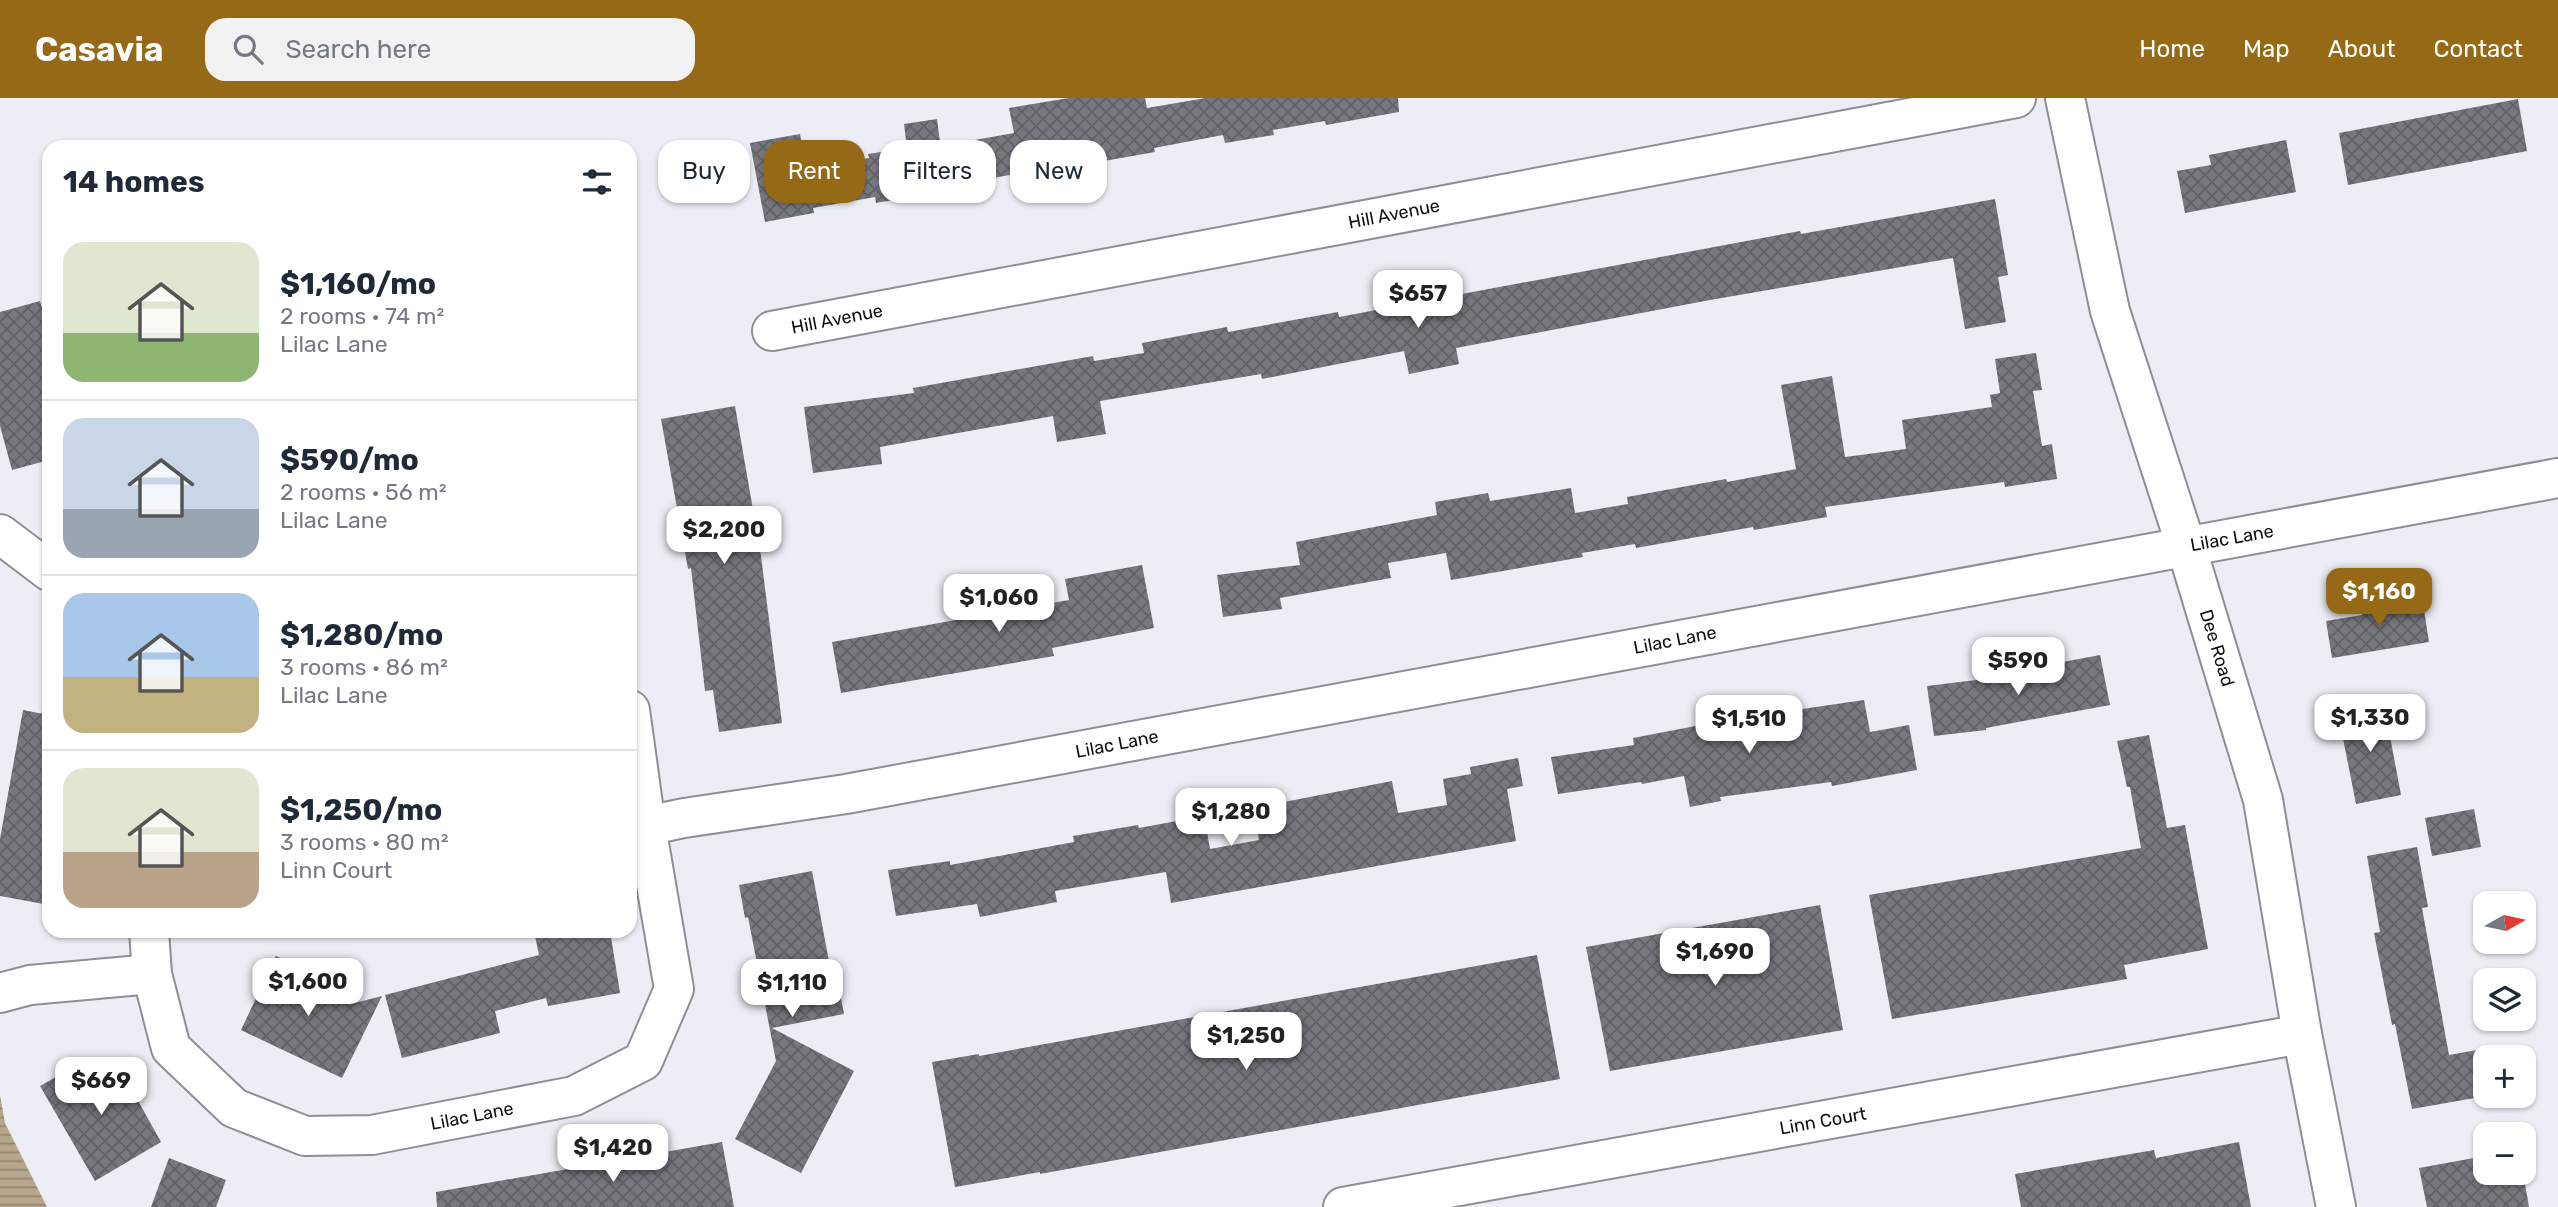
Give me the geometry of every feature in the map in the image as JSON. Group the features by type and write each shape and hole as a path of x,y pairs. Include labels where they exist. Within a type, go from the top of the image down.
{"street":[{"name":"Hill Avenue","path":"772,331 2016,98"},
{"name":"Dee Road","path":"2065,98 2110,311 2186,546 2263,800 2302,1034 2336,1207"},
{"name":"Lilac Lane","path":"149,938 152,974 171,1048 234,1108 306,1136 372,1135 574,1096 643,1061 674,989 646,827 684,818 846,794 2558,478"},
{"path":"0,534 42,566"},
{"path":"637,761 646,827"},
{"path":"0,993 30,985 152,974"},
{"name":"Linn Court","path":"1343,1207 2302,1034"}],"shaded area":[{"path":"0,1095 5,1123 47,1207 0,1207"}],"building":[{"path":"1069,98 1145,98 1147,108 1206,98 1398,98 1399,112 1326,125 1325,121 1273,130 1274,135 1225,143 1223,135 1154,148 1155,152 1107,160 1107,140 1010,140 1010,175 996,177 996,140 975,140 1014,133 1009,108"},
{"path":"2518,99 2527,151 2348,185 2339,133"},
{"path":"937,119 940,140 906,140 904,124"},
{"path":"800,134 801,140 767,140"},
{"path":"764,140 764,203 841,203 813,208 814,213 765,222 750,143"},
{"path":"2286,140 2296,192 2185,213 2177,171 2211,165 2209,155"},
{"path":"879,152 879,202 876,203 875,197 865,199 865,159 869,158 868,154"},
{"path":"1995,199 2008,275 1998,277 2006,322 1965,329 1953,258 1456,348 1459,364 1409,374 1404,351 1262,379 1261,374 1100,401 1106,434 1057,442 1053,416 880,447 882,464 813,473 804,407 914,393 913,388 1093,356 1094,361 1144,353 1142,343 1227,327 1228,332 1338,312 1339,317 1800,231 1801,234"},
{"path":"40,301 42,308 42,462 12,470 0,426 0,312"},
{"path":"2036,353 2042,390 2033,391 2042,446 2052,444 2057,479 2005,487 2004,482 1825,507 1827,517 1636,548 1635,544 1582,553 1583,557 1451,580 1446,553 1388,563 1391,578 1280,598 1282,609 1223,617 1217,575 1300,565 1296,542 1437,515 1435,502 1488,493 1490,501 1571,488 1575,513 1628,504 1627,497 1796,469 1781,385 1832,376 1845,457 1906,449 1902,420 1992,407 1990,395 2000,393 1995,359"},
{"path":"735,406 761,556 782,723 719,732 713,690 705,691 691,568 688,569 661,419"},
{"path":"1142,565 1154,628 1052,648 1054,656 841,693 832,642 1069,600 1065,579"},
{"path":"2422,597 2429,642 2332,658 2326,621 2362,615 2360,607"},
{"path":"2100,655 2110,705 1986,730 1934,736 1927,686 2009,676 2009,672"},
{"path":"1864,700 1870,732 1909,725 1917,770 1832,786 1831,782 1720,797 1721,801 1690,807 1684,776 1558,794 1551,757 1634,745 1633,738 1732,719"},
{"path":"2384,704 2401,795 2356,804 2338,713"},
{"path":"23,710 42,714 42,904 0,896 0,839"},
{"path":"2149,735 2167,828 2185,825 2208,949 2124,965 2127,979 1892,1019 1869,895 2141,848 2130,787 2127,787 2117,741"},
{"path":"1518,758 1523,786 1507,789 1516,841 1171,903 1166,872 1055,891 1057,902 980,917 977,904 896,916 888,870 950,861 950,865 1074,842 1073,836 1204,816 1210,849 1259,840 1254,808 1392,781 1398,813 1447,805 1443,779 1471,774 1470,767"},
{"path":"2474,809 2481,847 2432,856 2425,818"},
{"path":"2417,847 2428,907 2422,908 2449,1055 2473,1051 2473,1098 2412,1109 2374,933 2380,932 2367,856"},
{"path":"812,871 831,972 836,971 844,1014 772,1028 854,1071 801,1173 735,1139 776,1061 748,917 745,918 739,885"},
{"path":"1820,905 1843,1030 1610,1071 1586,947"},
{"path":"535,938 611,938 620,993 548,1006 546,998 495,1011 500,1033 402,1058 385,995 539,955"},
{"path":"1537,955 1560,1079 1040,1174 955,1187 932,1062 979,1056"},
{"path":"276,956 318,976 314,983 355,1003 382,996 342,1078 241,1030"},
{"path":"107,1057 127,1092 132,1090 161,1142 95,1181 40,1086 75,1066 79,1074"},
{"path":"722,1142 734,1207 437,1207 436,1192"},
{"path":"2239,1142 2251,1207 2021,1207 2015,1174 2154,1150 2156,1158"},
{"path":"169,1158 226,1180 216,1207 151,1207"},
{"path":"2473,1158 2473,1185 2525,1185 2529,1207 2427,1207 2419,1168"}]}
